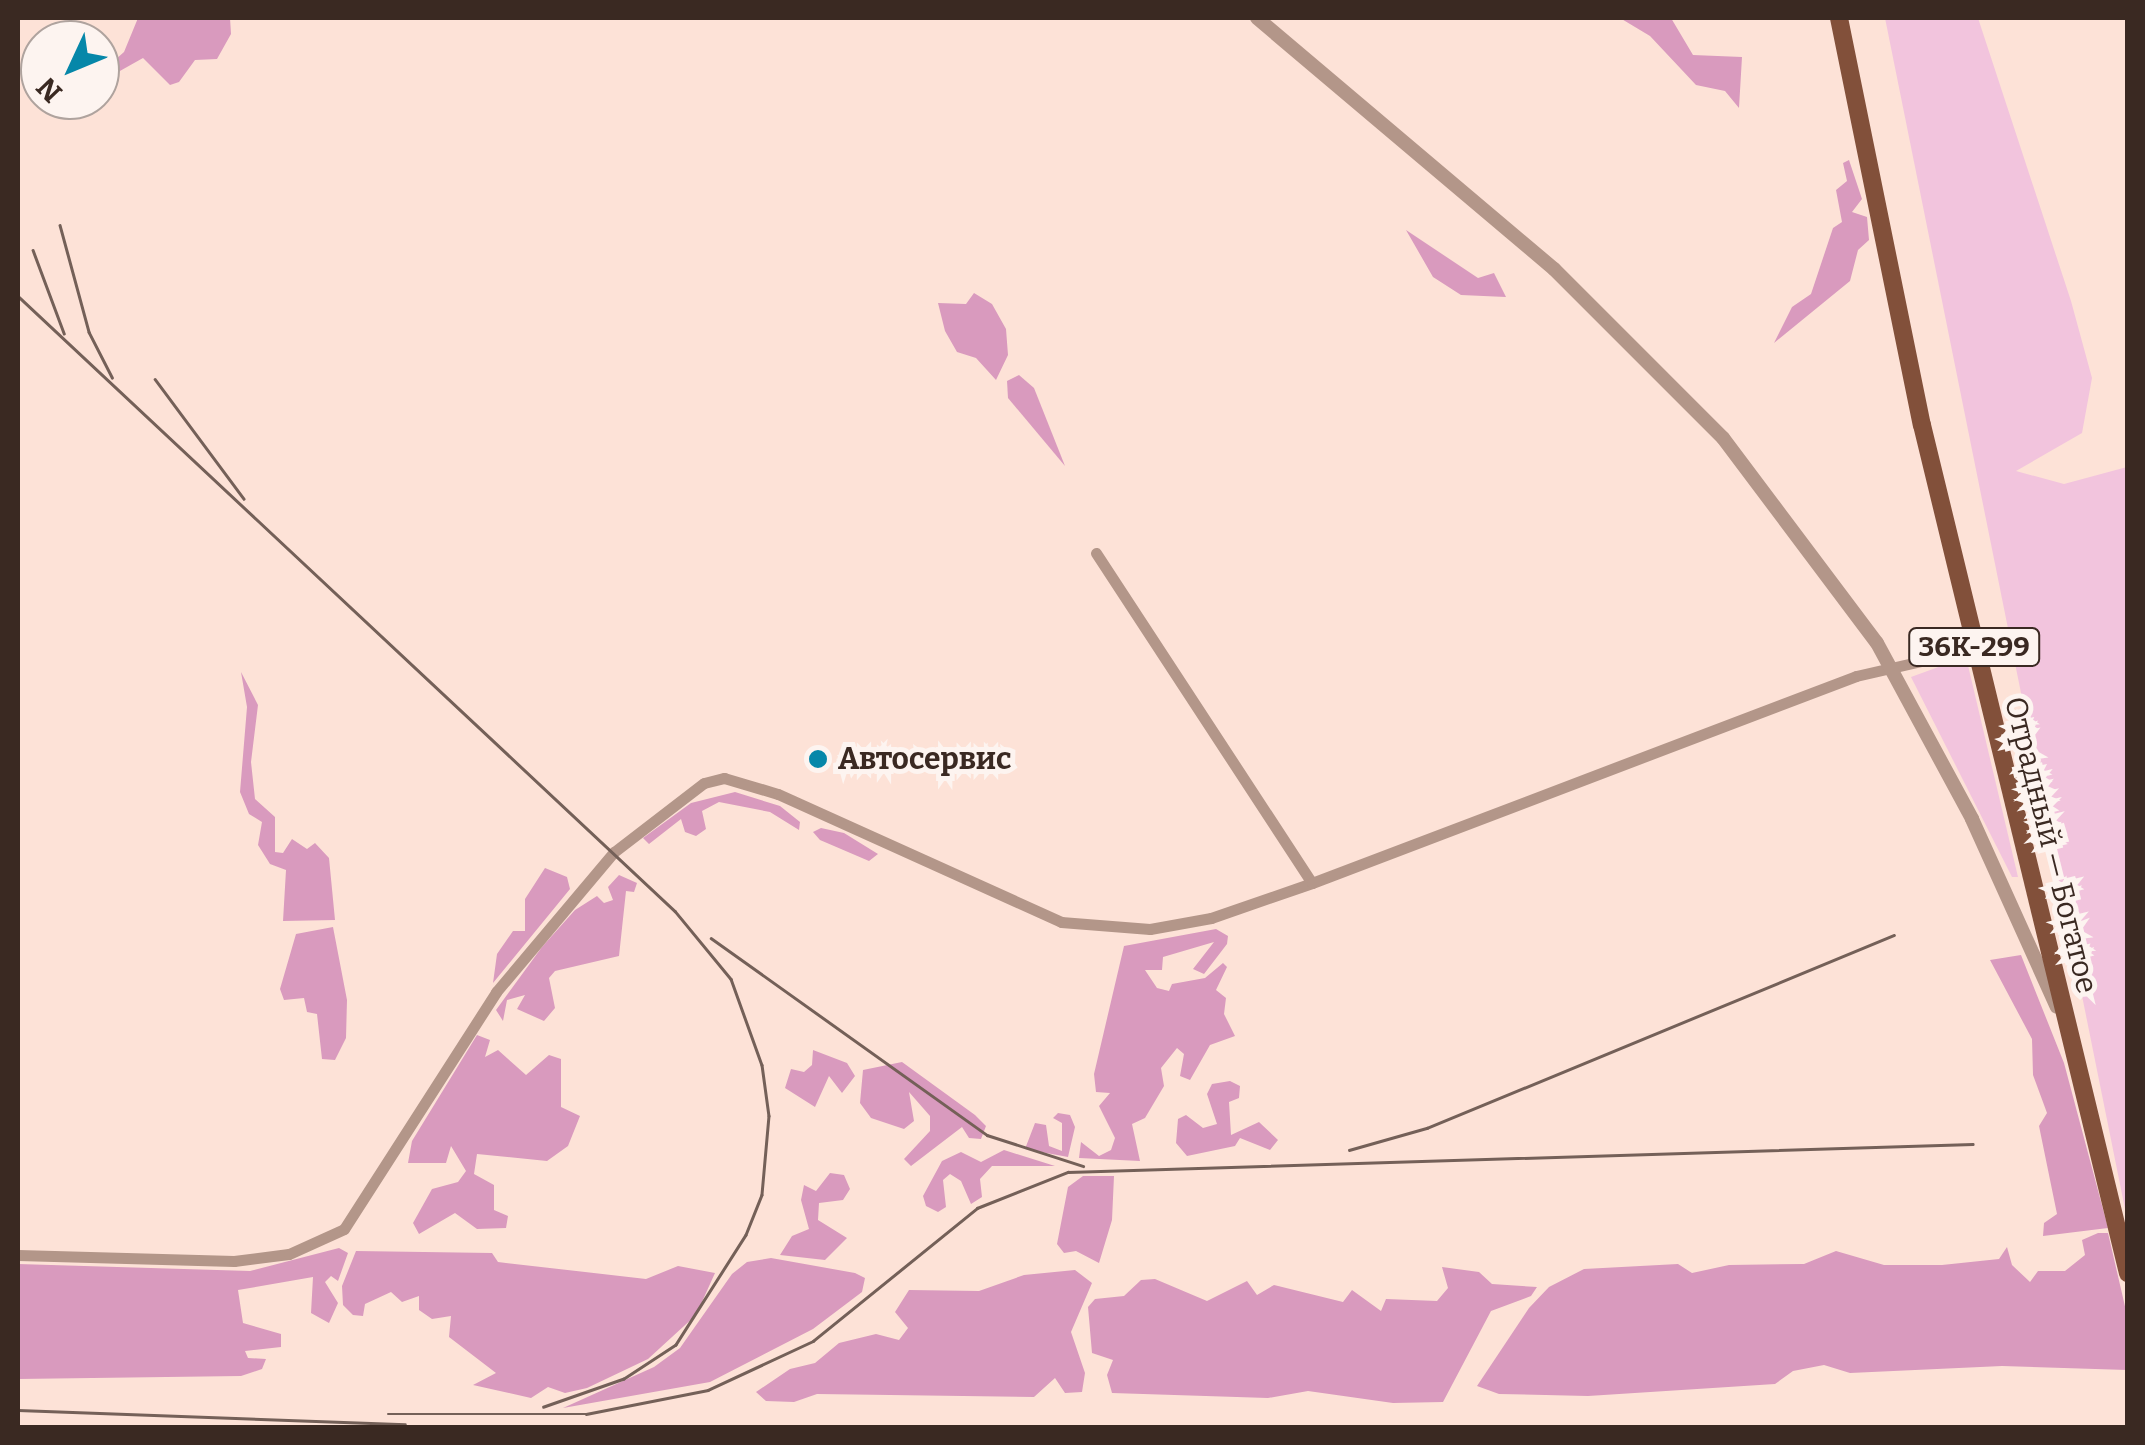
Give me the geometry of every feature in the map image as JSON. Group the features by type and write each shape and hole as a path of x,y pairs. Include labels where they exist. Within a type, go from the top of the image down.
{"main road":[{"name":"Отрадный — Богатое","path":"1839,18 1974,649 2128,1273"}],"street":[{"path":"1257,18 1554,270 1652,363 1783,513 1892,669 1972,819 2070,1040"},
{"path":"1096,553 1312,883"},
{"path":"18,1255 234,1260 290,1254 329,1240 362,1207 496,992 614,852 704,783 724,778 766,790 1031,911 1083,927 1182,924 1312,883 1775,704 1974,649"}],"shaded area":[{"path":"138,18 230,18 231,34 217,59 195,60 179,82 170,85 143,58 120,71 120,56"},
{"path":"1620,18 1671,18 1693,55 1742,57 1739,108 1725,91 1696,85 1650,36"},
{"path":"1885,18 1978,18 2071,301 2092,378 2082,433 2016,471 2064,484 2127,467 2127,1219"},
{"path":"1849,160 1862,199 1852,212 1867,217 1869,240 1858,250 1850,281 1774,343 1792,307 1811,294 1833,228 1842,222 1836,190 1847,181 1843,163"},
{"path":"1406,230 1478,278 1494,273 1506,297 1461,295 1433,277"},
{"path":"974,293 992,304 1006,329 1008,355 996,380 976,358 957,352 945,331 938,303 966,304"},
{"path":"1019,375 1034,388 1065,466 1008,398 1007,381"},
{"path":"1966,657 2018,877 2012,877 1911,677"},
{"path":"241,672 258,705 251,762 255,799 275,817 275,852 283,853 292,839 307,849 315,843 329,858 335,920 283,921 286,870 270,864 258,845 262,822 249,814 240,792 247,707"},
{"path":"735,792 780,806 800,822 799,830 770,812 719,802 702,811 706,829 696,836 685,832 681,819 649,844 643,838 691,803"},
{"path":"821,828 844,833 878,854 869,861 820,840 813,832"},
{"path":"545,868 567,877 570,889 493,983 497,954 513,931 525,931 525,899"},
{"path":"619,875 637,883 634,892 626,891 619,956 555,971 549,978 555,1008 544,1021 517,1009 525,995 507,1000 503,1021 496,1010 542,947 575,910 597,896 604,903 613,900 608,887"},
{"path":"333,927 347,1000 346,1038 335,1060 322,1059 317,1014 307,1012 304,998 284,1000 280,989 296,934"},
{"path":"1216,929 1228,936 1227,944 1204,974 1193,969 1214,942 1163,957 1162,970 1145,970 1157,988 1169,991 1172,984 1205,978 1223,963 1227,967 1216,990 1226,998 1224,1014 1235,1036 1210,1045 1190,1080 1180,1076 1184,1054 1177,1048 1161,1068 1164,1086 1145,1118 1132,1124 1140,1161 1079,1158 1081,1142 1099,1156 1111,1150 1115,1138 1099,1106 1110,1093 1096,1092 1094,1074 1124,946"},
{"path":"2021,955 2064,1063 2108,1228 2043,1236 2044,1223 2057,1214 2039,1126 2047,1113 2033,1075 2032,1039 1990,960"},
{"path":"477,1035 490,1040 485,1057 498,1050 526,1075 549,1055 561,1059 561,1107 580,1116 568,1146 547,1161 477,1154 474,1174 494,1185 494,1210 508,1216 506,1228 477,1229 455,1213 419,1234 413,1223 432,1189 458,1182 466,1171 451,1146 446,1163 408,1163 412,1141"},
{"path":"813,1050 847,1063 855,1076 842,1093 829,1076 815,1107 785,1088 791,1069 804,1072 812,1065"},
{"path":"902,1062 975,1115 986,1126 981,1139 969,1138 962,1127 911,1166 904,1159 930,1131 930,1116 909,1092 914,1121 904,1129 871,1118 860,1103 863,1070"},
{"path":"1230,1081 1240,1086 1239,1098 1229,1102 1231,1135 1259,1122 1278,1140 1270,1150 1240,1138 1235,1146 1187,1156 1176,1143 1178,1119 1186,1115 1203,1128 1217,1124 1207,1094 1212,1084"},
{"path":"1058,1113 1070,1115 1075,1127 1068,1157 1025,1149 1035,1123 1046,1125 1049,1146 1062,1151 1062,1123 1053,1118"},
{"path":"1004,1150 1055,1166 992,1166 980,1179 982,1197 971,1204 961,1181 950,1174 943,1180 946,1207 938,1212 926,1206 923,1196 942,1161 961,1152 981,1162"},
{"path":"830,1173 844,1175 850,1189 843,1200 819,1203 818,1220 847,1238 825,1260 780,1255 792,1236 809,1229 801,1200 804,1185 816,1191"},
{"path":"1083,1176 1114,1176 1112,1220 1099,1263 1076,1251 1064,1253 1057,1244 1068,1187"},
{"path":"2108,1233 2127,1315 2127,1370 2002,1366 1850,1373 1824,1365 1793,1371 1775,1384 1588,1396 1499,1394 1477,1386 1529,1308 1549,1287 1584,1269 1678,1264 1692,1273 1729,1265 1804,1264 1836,1251 1884,1265 1942,1265 1999,1259 2007,1247 2012,1265 2030,1282 2038,1271 2065,1271 2085,1255 2082,1240"},
{"path":"339,1248 348,1253 338,1281 331,1276 325,1282 338,1303 329,1323 311,1313 313,1277 238,1290 243,1323 281,1334 281,1347 245,1351 248,1358 266,1359 262,1369 241,1376 18,1379 18,1264 250,1271"},
{"path":"356,1251 492,1253 498,1262 646,1279 678,1266 715,1273 696,1315 648,1359 587,1388 565,1393 548,1387 531,1398 473,1385 496,1373 449,1337 451,1316 432,1319 419,1310 419,1296 402,1302 391,1292 365,1304 363,1316 353,1315 343,1305 342,1286"},
{"path":"771,1258 855,1273 865,1278 862,1292 813,1329 710,1382 563,1408 654,1367 680,1348 732,1274 747,1262"},
{"path":"1442,1267 1479,1272 1492,1284 1537,1287 1531,1296 1491,1311 1443,1402 1393,1403 1308,1391 1268,1398 1112,1393 1107,1375 1113,1360 1092,1353 1088,1307 1095,1299 1124,1296 1141,1280 1155,1279 1207,1301 1247,1281 1257,1295 1274,1285 1343,1302 1352,1290 1381,1311 1386,1299 1437,1301 1448,1288"},
{"path":"1075,1270 1092,1283 1071,1332 1085,1373 1082,1392 1065,1393 1055,1378 1034,1397 817,1394 794,1402 766,1401 756,1392 790,1369 815,1363 839,1343 876,1334 899,1340 908,1328 895,1312 909,1290 979,1291 1024,1275"}],"railway":[{"path":"60,225 89,332 112,377"},
{"path":"33,250 64,333"},
{"path":"18,296 675,911 731,979 762,1065 769,1116 762,1195 746,1235 676,1345 624,1379 544,1407"},
{"path":"155,379 244,499"},
{"path":"1349,1150 1427,1128 1894,935"},
{"path":"711,938 987,1135 1083,1166"},
{"path":"388,1414 586,1414 708,1390 813,1341 977,1208 1068,1172 1973,1144"},
{"path":"18,1410 405,1424"},
{"path":"575,1426 635,1428"}],"place":[{"name":"Автосервис","path":"818,759"}]}
